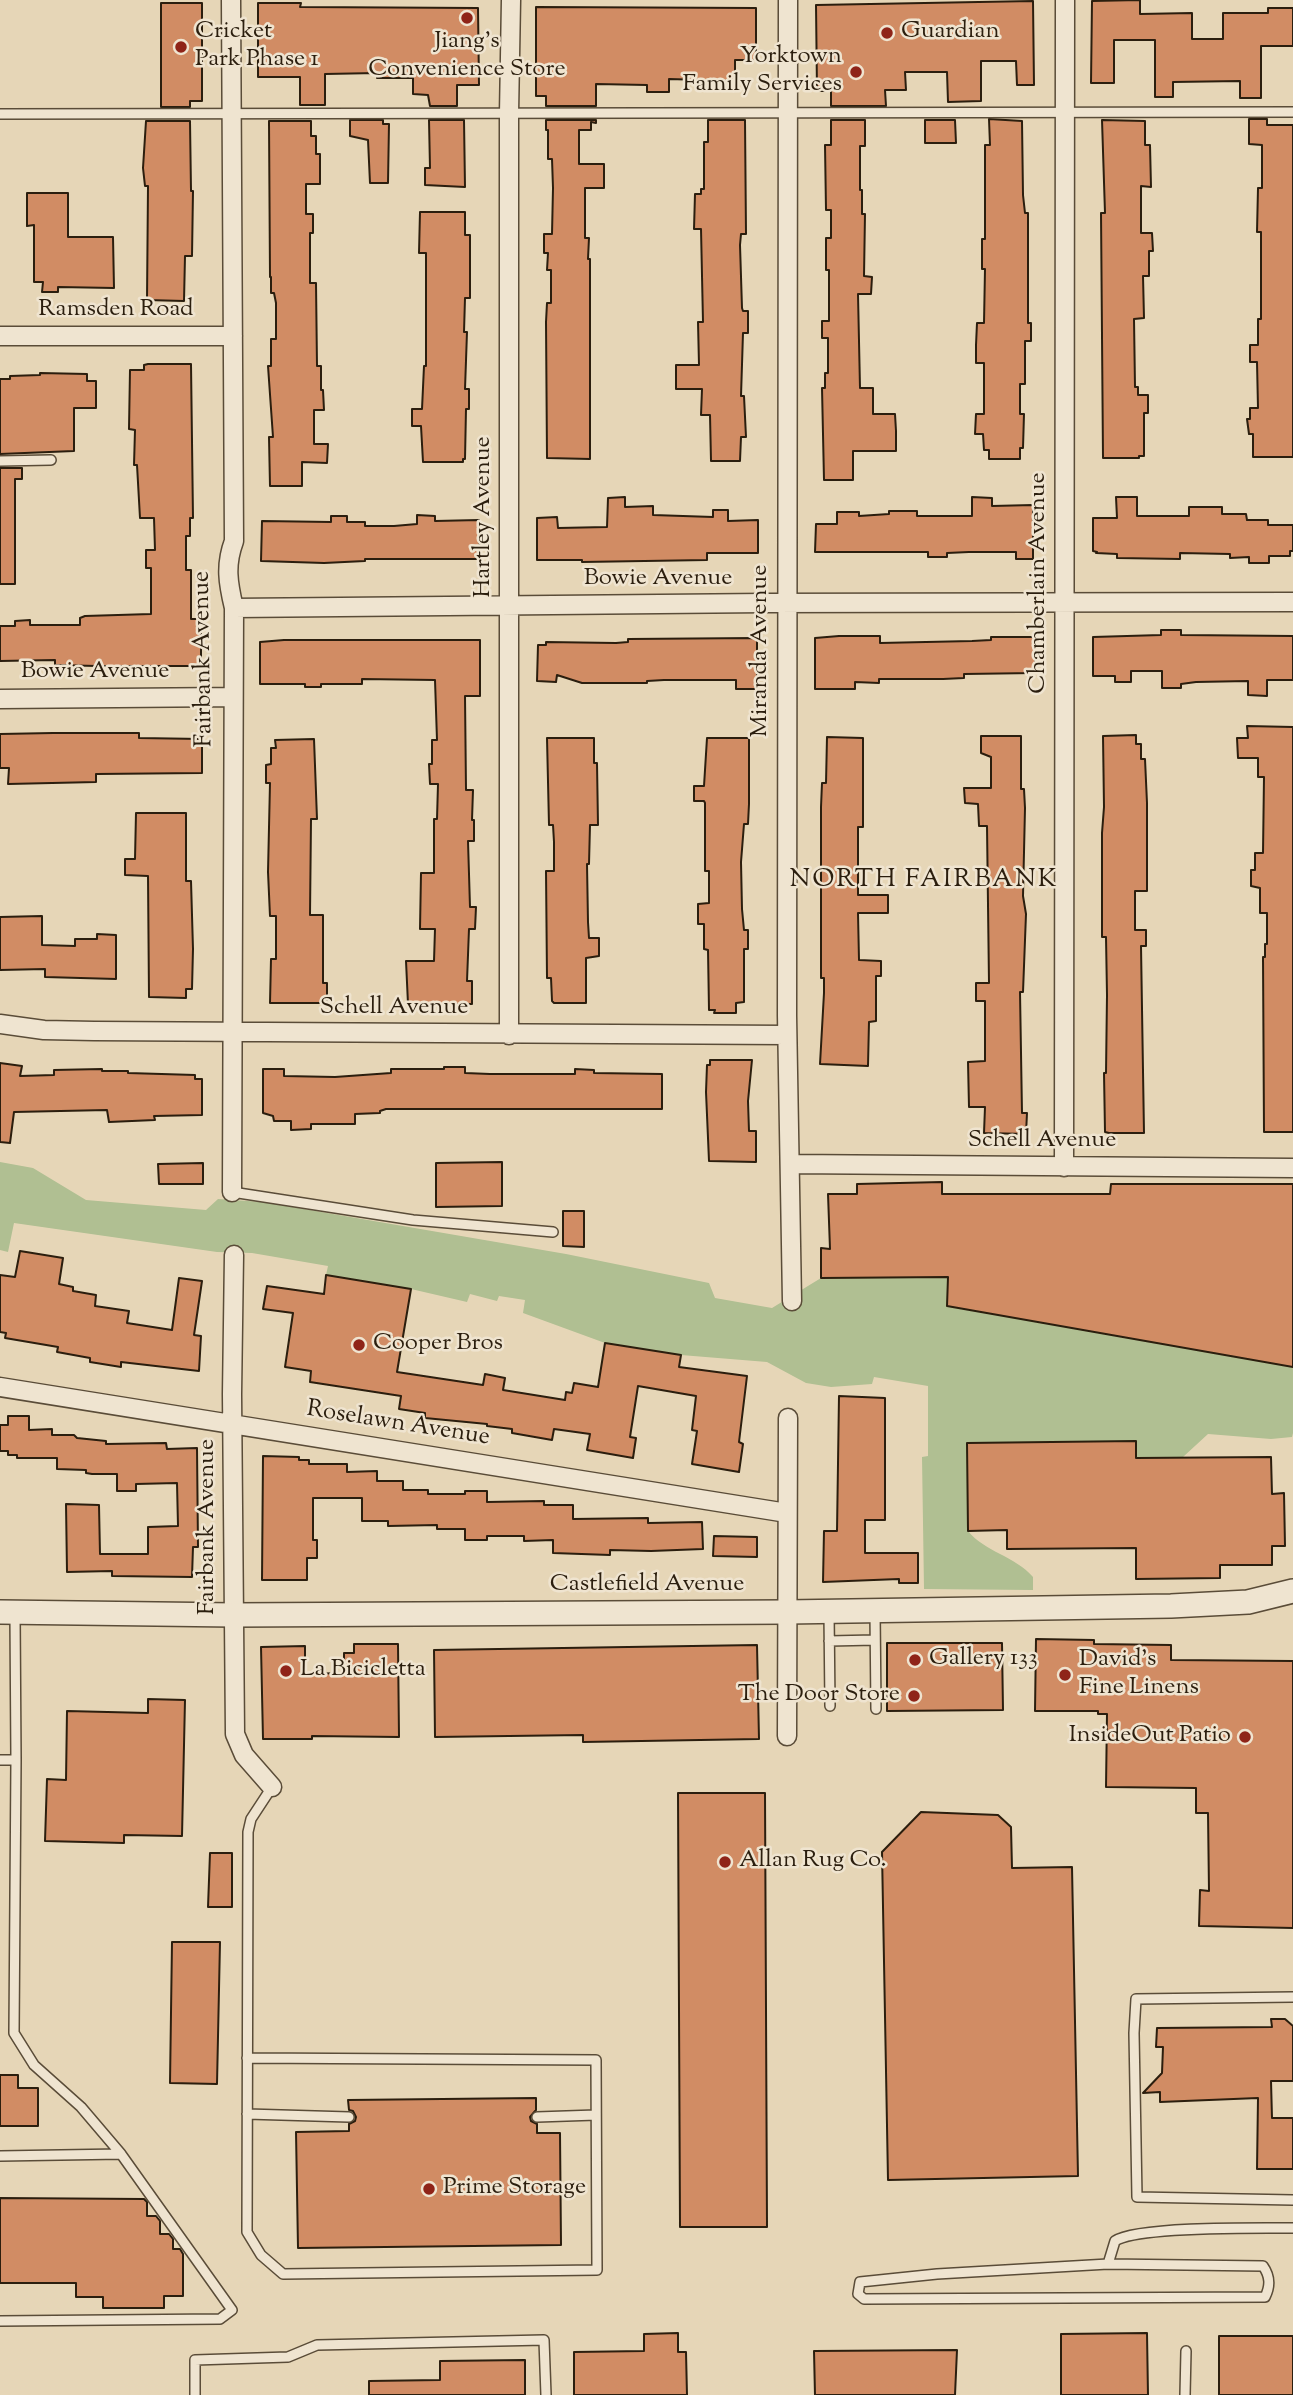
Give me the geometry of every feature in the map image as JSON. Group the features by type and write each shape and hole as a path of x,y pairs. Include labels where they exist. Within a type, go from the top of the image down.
{"street":[{"name":"Fairbank Avenue","path":"231,0 234,541 228,559 227,579 234,608 232,1192"},
{"name":"Hartley Avenue","path":"509,1035 511,0"},
{"name":"Miranda Avenue","path":"788,0 787,1035 792,1301"},
{"name":"Chamberlain Avenue","path":"1064,1167 1065,0"},
{"name":"Ramsden Road","path":"0,336 233,336"},
{"name":"Bowie Avenue","path":"234,608 1293,602"},
{"name":"Bowie Avenue","path":"0,699 232,697"},
{"name":"Schell Avenue","path":"0,1024 44,1030 232,1033 787,1035"},
{"name":"Schell Avenue","path":"791,1164 1293,1168"},
{"name":"Fairbank Avenue","path":"234,1255 232,1423 235,1734 244,1755 272,1787"},
{"name":"Roselawn Avenue","path":"0,1387 787,1513"},
{"path":"787,1736 788,1418"},
{"name":"Castlefield Avenue","path":"7,1613 234,1615 787,1612 1171,1606 1248,1602 1293,1591"}],"lane":[{"path":"0,114 1293,112"},
{"path":"0,461 51,460"},
{"path":"232,1192 413,1220 553,1232"},
{"path":"875,1610 876,1709"},
{"path":"829,1611 830,1706"},
{"path":"0,2321 220,2319 232,2311 121,2154 80,2107 34,2065 14,2033 16,1760 7,1613"},
{"path":"829,1641 875,1640"},
{"path":"0,1760 16,1760"},
{"path":"247,2058 596,2060 597,2270 283,2274 261,2255 247,2232 247,2058 248,1832 251,1819 272,1787"},
{"path":"1293,1997 1136,1999 1134,2033 1138,2197 1293,2200"},
{"path":"247,2114 349,2117"},
{"path":"537,2117 596,2115"},
{"path":"0,2156 121,2154"},
{"path":"1108,2264 1115,2241 1123,2236 1293,2228"},
{"path":"1108,2264 1263,2266 1268,2273 1270,2287 1265,2297 864,2299 859,2294 860,2282 937,2274 1108,2264"},
{"path":"195,2395 195,2360 288,2357 317,2345 544,2340 546,2395"},
{"path":"1185,2395 1186,2351"}],"green space":[{"path":"0,1162 33,1168 86,1200 206,1210 218,1199 263,1202 566,1254 709,1283 715,1298 772,1308 821,1278 948,1277 947,1305 1293,1367 1293,1433 1292,1437 1271,1439 1208,1434 1183,1457 1136,1458 1136,1441 967,1443 968,1531 983,1544 1026,1570 1033,1577 1033,1590 924,1589 922,1457 928,1456 928,1386 874,1377 872,1384 831,1387 806,1383 767,1362 681,1355 605,1343 523,1313 525,1300 499,1296 497,1301 470,1294 467,1302 411,1289 326,1275 328,1266 252,1253 217,1252 14,1223 8,1252 0,1250"}],"building":[{"path":"1140,0 1140,14 1192,13 1192,39 1223,39 1223,13 1268,13 1268,8 1293,8 1293,46 1261,46 1261,98 1240,98 1240,81 1173,82 1173,97 1155,97 1155,40 1114,40 1114,83 1091,83 1092,1"},
{"path":"1033,1 1034,85 1017,85 1016,61 981,61 981,101 948,102 947,72 905,72 906,90 885,90 886,106 831,106 831,91 817,91 816,5"},
{"name":"Cricket Park Phase 1","path":"161,3 202,3 202,101 190,101 190,107 161,107"},
{"path":"258,3 301,3 300,7 478,8 479,85 457,85 457,106 430,106 428,95 413,94 413,78 377,78 377,73 325,74 325,105 300,105 300,77 258,77"},
{"path":"536,7 756,8 756,60 735,60 735,81 669,79 669,92 647,92 647,85 596,84 596,106 546,106 546,96 536,96"},
{"path":"989,119 1022,121 1023,195 1025,213 1028,213 1028,323 1031,323 1031,341 1025,341 1025,384 1020,384 1020,414 1024,414 1020,459 989,459 989,450 984,450 983,434 975,434 976,414 984,414 984,363 976,363 976,345 977,323 984,323 985,269 982,269 982,239 985,239 985,145 990,145"},
{"path":"1249,119 1267,119 1267,125 1293,125 1293,457 1253,457 1253,434 1249,434 1247,419 1250,419 1250,408 1258,408 1257,362 1250,362 1250,345 1258,345 1258,319 1261,319 1261,232 1257,232 1258,188 1262,188 1262,145 1249,144"},
{"path":"350,120 383,120 383,124 389,124 388,183 370,183 368,140 350,136"},
{"path":"429,120 464,120 465,187 425,185 425,168 430,168"},
{"path":"546,120 596,120 596,123 591,122 591,130 579,130 579,164 604,164 604,188 585,188 585,238 589,238 590,259 590,459 547,458 546,322 547,303 551,303 551,270 547,270 548,253 544,253 544,234 552,234 553,188"},
{"path":"708,120 745,120 746,234 741,234 740,245 742,308 743,311 748,311 748,333 743,333 741,396 744,396 746,437 741,437 740,461 711,461 710,415 701,415 702,389 676,389 676,365 699,365 698,322 703,322 701,229 694,229 695,194 701,194 701,189 704,189 704,142 708,142"},
{"path":"831,120 865,120 865,146 860,146 860,190 862,214 865,214 864,276 872,277 871,294 858,294 860,388 873,388 873,414 895,414 896,451 853,451 853,480 824,480 822,388 825,388 825,373 828,373 828,338 822,338 822,321 829,321 826,238 831,238 831,210 826,210 825,145 831,145"},
{"path":"925,120 955,120 956,143 925,143"},
{"path":"1102,120 1145,121 1145,145 1150,145 1151,187 1141,186 1141,233 1152,233 1153,251 1149,251 1149,276 1143,276 1144,318 1134,319 1135,387 1138,387 1138,395 1148,395 1148,413 1144,413 1144,456 1139,458 1103,458 1101,213 1105,213"},
{"path":"146,121 190,121 192,256 185,256 184,301 147,300 148,186 145,186 143,168"},
{"path":"269,121 311,121 311,136 316,136 316,154 320,154 320,184 306,184 306,214 313,214 313,233 310,233 310,283 316,283 317,366 321,366 324,410 314,410 314,444 328,444 327,463 302,462 302,486 270,486 269,437 273,437 268,366 271,366 271,339 276,339 276,303 274,293 271,293 270,277"},
{"path":"27,193 68,193 68,237 113,237 114,288 58,287 58,292 42,292 43,282 34,282 34,225 27,226"},
{"path":"420,212 465,212 465,235 470,235 470,298 465,298 464,332 467,332 465,389 469,389 469,409 466,409 463,462 423,462 421,426 412,426 412,409 422,409 426,366 426,253 419,253"},
{"path":"191,364 193,518 190,518 190,536 186,536 186,570 191,570 191,619 201,619 201,666 55,665 55,660 0,661 0,626 15,626 15,621 30,620 30,625 80,625 80,618 85,616 151,614 151,568 146,568 146,550 155,550 154,518 140,518 137,465 134,465 135,430 129,429 130,370 144,370 144,365"},
{"path":"40,373 87,374 87,381 96,381 96,408 74,408 74,451 0,454 0,379"},
{"path":"0,468 22,468 22,479 15,479 15,584 0,584"},
{"path":"625,497 625,507 653,506 653,515 713,517 713,510 728,510 728,521 758,520 758,553 707,553 707,560 537,560 537,518 557,517 558,528 607,527 608,498"},
{"path":"972,497 992,498 992,506 1033,505 1033,559 1016,559 1016,552 947,553 947,557 928,557 928,552 815,552 816,524 837,524 837,512 859,512 859,516 889,514 889,511 917,511 917,516 972,516"},
{"path":"1116,497 1137,497 1137,516 1189,516 1189,507 1222,507 1222,514 1246,514 1247,520 1268,520 1268,525 1293,525 1293,551 1290,551 1290,556 1269,556 1269,563 1249,563 1249,557 1230,558 1230,554 1180,553 1180,559 1117,558 1117,554 1096,553 1093,551 1093,518 1117,518"},
{"path":"417,515 435,516 435,521 479,520 480,559 365,559 324,563 261,561 262,521 331,522 331,516 347,516 347,522 365,522 365,526 394,526 417,524"},
{"path":"1161,630 1181,630 1181,635 1293,636 1293,680 1267,680 1267,696 1248,695 1248,681 1196,682 1181,684 1181,688 1162,688 1162,671 1131,671 1131,682 1115,682 1115,676 1093,676 1093,637 1161,635"},
{"path":"880,636 880,643 1036,637 1035,673 964,674 964,678 943,679 879,679 879,683 855,682 855,689 815,689 815,638"},
{"path":"757,638 757,689 736,689 736,680 582,683 557,675 556,682 537,681 538,645 546,645 546,642 616,643 628,642 628,639"},
{"path":"480,640 480,696 465,696 466,790 473,790 474,820 474,841 468,841 470,907 476,907 475,929 469,929 467,981 472,981 472,1004 408,1004 406,961 434,961 435,929 420,929 421,873 434,873 434,819 437,819 438,784 430,784 429,764 432,764 432,740 437,740 435,680 362,679 362,684 321,684 321,687 305,687 305,684 260,684 260,642"},
{"path":"1247,726 1293,727 1293,1132 1264,1132 1263,957 1267,944 1267,913 1260,913 1260,888 1251,886 1251,870 1255,870 1255,853 1263,853 1264,777 1258,777 1258,758 1238,758 1237,738 1248,738"},
{"path":"139,733 139,738 202,739 202,773 96,774 96,782 8,784 9,768 0,768 0,734"},
{"path":"1136,735 1136,744 1141,744 1141,759 1145,759 1147,803 1147,891 1135,891 1135,930 1146,930 1146,946 1141,946 1144,1133 1109,1133 1105,1132 1104,1073 1107,995 1106,937 1102,937 1103,736"},
{"path":"981,736 1021,736 1021,789 1024,789 1025,808 1023,896 1026,914 1023,992 1020,992 1022,1113 1027,1113 1026,1134 984,1133 985,1107 969,1107 968,1062 985,1061 985,1001 976,1001 976,983 989,983 987,826 979,826 978,804 965,803 964,788 991,788 991,757 981,753"},
{"path":"827,737 863,738 863,827 858,827 858,895 888,895 888,913 858,913 859,960 881,961 881,976 876,976 876,1021 869,1022 868,1066 820,1064 824,993 824,978 821,978 821,807 822,783 826,783"},
{"path":"547,738 594,738 598,825 590,825 587,864 588,922 589,938 599,938 599,956 586,958 586,1003 554,1003 551,978 547,978 546,871 554,871 554,842 553,825 549,825"},
{"path":"707,738 749,738 748,824 744,824 741,862 742,909 744,930 748,930 748,949 744,949 744,1002 736,1003 736,1013 714,1013 715,1010 709,1010 708,950 704,949 704,924 698,924 698,904 709,903 709,871 705,871 705,803 694,801 694,786 704,786"},
{"path":"314,739 317,819 311,819 310,915 323,915 323,983 327,983 327,1003 270,1003 271,959 276,959 276,916 270,916 270,783 266,783 266,765 271,764 271,748 276,748 275,740"},
{"path":"136,813 186,813 186,881 191,881 193,949 192,989 186,989 186,998 149,997 148,876 125,875 125,859 135,859"},
{"path":"42,916 42,945 75,946 75,939 97,939 97,934 116,935 116,979 45,977 45,969 0,970 0,917"},
{"path":"710,1060 752,1060 748,1101 749,1131 756,1131 756,1162 709,1161 706,1092 707,1065 710,1065"},
{"path":"0,1063 22,1066 20,1076 54,1075 54,1070 102,1069 128,1073 195,1075 195,1079 202,1079 202,1115 154,1116 155,1120 109,1122 107,1110 14,1112 10,1143 0,1142"},
{"path":"465,1067 465,1073 490,1074 575,1074 575,1069 594,1070 594,1073 662,1074 662,1109 386,1109 380,1113 355,1114 355,1124 311,1124 311,1129 291,1130 291,1121 274,1121 273,1116 263,1113 263,1069 284,1069 284,1076 335,1077 391,1073 391,1069"},
{"path":"502,1162 502,1206 436,1207 436,1163"},
{"path":"203,1163 203,1184 159,1184 158,1164"},
{"path":"942,1182 942,1194 1110,1194 1111,1184 1293,1184 1293,1367 947,1306 948,1277 821,1278 821,1248 830,1249 828,1194 857,1194 857,1184"},
{"path":"563,1211 584,1211 584,1247 563,1246"},
{"path":"20,1251 63,1258 59,1284 73,1287 73,1291 96,1295 95,1306 129,1311 127,1323 172,1330 179,1278 202,1281 194,1335 201,1336 199,1371 121,1362 121,1367 90,1362 90,1358 57,1352 58,1347 5,1338 6,1333 0,1332 0,1275 15,1277"},
{"path":"326,1275 411,1289 397,1372 483,1385 485,1374 505,1378 503,1390 565,1400 566,1392 572,1393 574,1383 598,1387 605,1343 681,1355 679,1367 747,1376 739,1442 743,1444 739,1472 692,1464 697,1431 692,1430 696,1396 638,1386 630,1437 636,1438 633,1458 587,1450 590,1434 554,1429 552,1440 512,1433 512,1429 487,1424 425,1418 425,1413 399,1409 401,1396 310,1382 311,1371 285,1367 293,1313 263,1309 267,1286 324,1294"},
{"path":"839,1396 885,1398 885,1520 865,1520 865,1553 918,1553 918,1583 899,1583 899,1579 823,1582 824,1531 837,1531"},
{"path":"8,1416 29,1416 29,1430 52,1429 52,1435 74,1435 77,1438 106,1441 106,1444 166,1443 167,1449 197,1448 198,1547 193,1547 192,1577 112,1576 112,1571 67,1572 66,1504 99,1505 100,1554 148,1554 148,1527 178,1526 177,1483 136,1484 136,1491 117,1491 117,1474 57,1469 57,1458 17,1458 17,1455 8,1455 8,1451 0,1451 0,1425 8,1425"},
{"path":"1136,1441 1136,1458 1271,1457 1272,1494 1284,1493 1285,1546 1272,1546 1272,1565 1220,1565 1220,1578 1136,1579 1136,1548 1007,1549 1007,1530 968,1531 967,1443"},
{"path":"263,1456 299,1457 299,1460 309,1460 309,1464 347,1464 347,1472 377,1471 377,1481 403,1481 403,1490 428,1490 428,1494 487,1491 487,1502 544,1501 544,1505 573,1505 573,1519 648,1518 648,1523 702,1522 703,1549 610,1550 610,1555 553,1553 553,1540 524,1541 524,1536 487,1536 487,1540 465,1540 465,1529 437,1529 437,1525 388,1526 388,1521 362,1521 362,1498 313,1498 313,1540 317,1540 317,1558 307,1558 307,1580 262,1580"},
{"path":"714,1536 757,1537 757,1557 713,1556"},
{"path":"1036,1639 1094,1640 1094,1644 1171,1645 1171,1660 1293,1661 1293,1928 1199,1926 1200,1890 1209,1891 1208,1813 1196,1813 1196,1788 1106,1787 1107,1714 1098,1714 1098,1711 1035,1711"},
{"path":"887,1643 1002,1643 1003,1710 887,1711"},
{"path":"354,1644 398,1644 399,1737 312,1736 312,1739 263,1739 261,1647 305,1646 305,1674 344,1673 344,1653 354,1653"},
{"path":"757,1645 759,1739 583,1742 583,1735 435,1737 434,1650"},
{"path":"148,1699 185,1700 182,1836 124,1835 124,1843 45,1841 47,1779 66,1780 67,1711 148,1713"},
{"path":"678,1793 765,1793 767,2227 680,2227"},
{"path":"921,1812 998,1815 1011,1827 1012,1868 1072,1867 1078,2176 888,2180 882,1852"},
{"path":"210,1853 232,1853 232,1907 208,1907"},
{"path":"172,1942 220,1942 217,2084 170,2083"},
{"path":"1271,2019 1285,2019 1293,2026 1293,2081 1271,2081 1272,2118 1293,2118 1293,2169 1257,2169 1258,2098 1160,2102 1160,2092 1143,2093 1162,2073 1163,2047 1156,2047 1157,2028 1272,2027"},
{"path":"0,2075 18,2075 18,2088 38,2088 38,2126 0,2126"},
{"name":"Prime Storage","path":"536,2098 536,2110 530,2117 531,2121 537,2124 537,2133 560,2133 561,2245 298,2248 296,2132 349,2131 349,2124 355,2121 356,2117 353,2111 349,2110 348,2100"},
{"path":"0,2198 144,2199 147,2202 147,2216 156,2216 160,2221 160,2234 169,2234 173,2239 173,2249 180,2249 183,2254 183,2296 164,2296 164,2308 103,2308 103,2297 76,2297 76,2283 0,2283"},
{"path":"678,2333 678,2352 686,2352 687,2395 574,2395 574,2352 644,2351 644,2334"},
{"path":"1147,2333 1148,2395 1061,2395 1061,2334"},
{"path":"1219,2336 1293,2336 1293,2395 1219,2395"},
{"path":"957,2350 955,2395 815,2395 814,2351"},
{"path":"525,2360 525,2395 369,2395 369,2381 440,2380 440,2361"}],"place":[{"name":"Jiang’s Convenience Store","path":"467,18"},
{"name":"Guardian","path":"887,33"},
{"name":"Cricket Park Phase 1","path":"181,47"},
{"name":"Yorktown Family Services","path":"856,72"},
{"name":"Cooper Bros","path":"359,1345"},
{"name":"Gallery 133","path":"915,1660"},
{"name":"La Bicicletta","path":"286,1671"},
{"name":"David's Fine Linens","path":"1065,1675"},
{"name":"The Door Store","path":"914,1696"},
{"name":"InsideOut Patio","path":"1245,1737"},
{"name":"Allan Rug Co.","path":"725,1862"},
{"name":"Prime Storage","path":"429,2189"}],"district":[{"name":"NORTH FAIRBANK","path":"924,882"}]}
